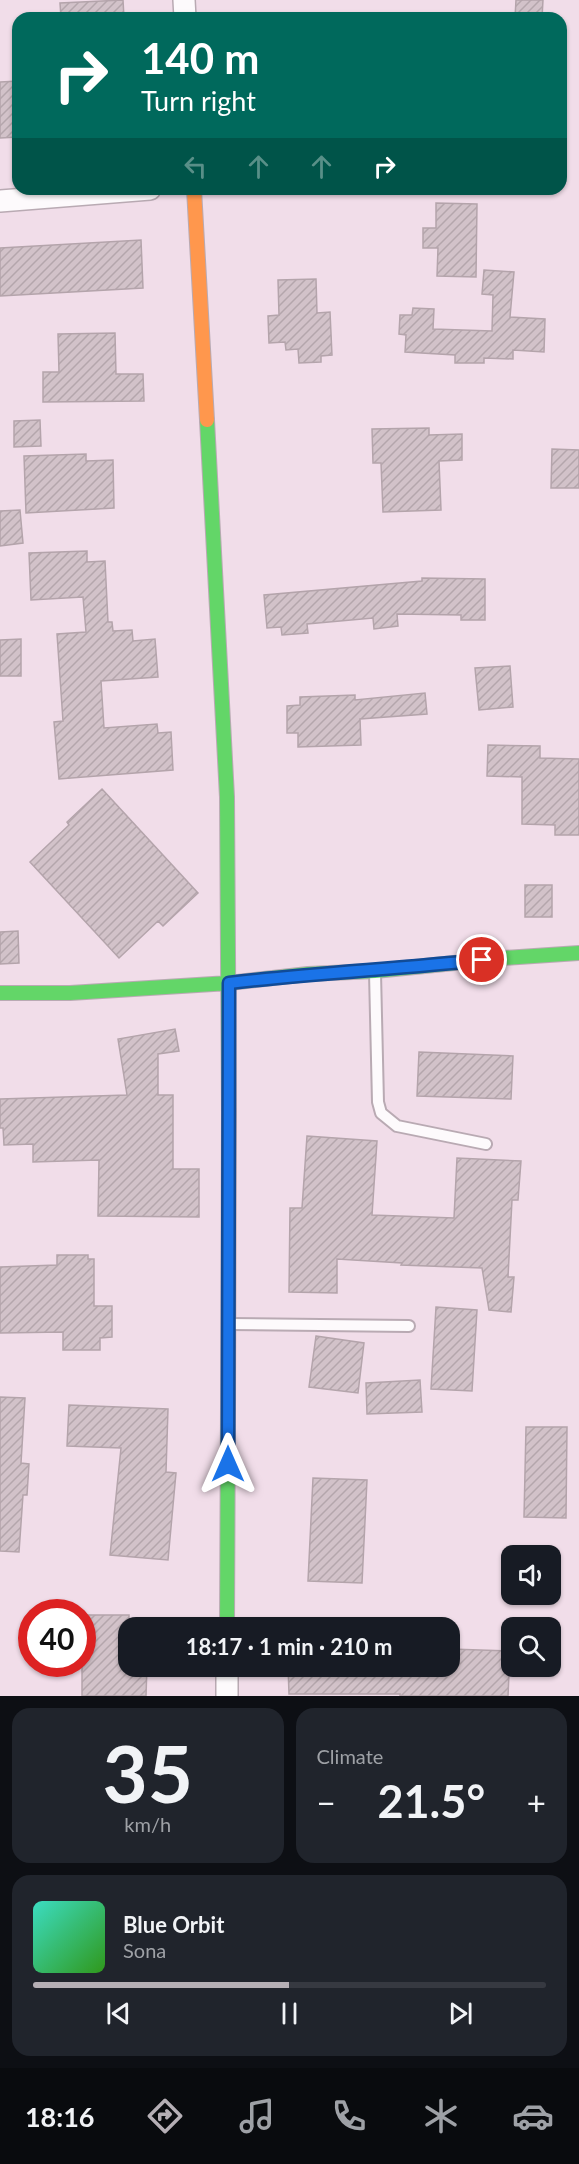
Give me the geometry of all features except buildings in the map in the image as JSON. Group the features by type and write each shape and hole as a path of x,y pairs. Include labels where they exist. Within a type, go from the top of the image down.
{"street":[{"path":"0,201 75,195"},
{"path":"194,195 227,797 229,983 227,1617"},
{"path":"0,993 70,993 229,983 308,974 375,971 579,953"},
{"path":"227,1677 227,1696"}],"lane":[{"path":"375,971 378,1102 381,1113 398,1126 486,1144"},
{"path":"229,1324 409,1326"}],"traffic: fast":[{"path":"207,420 227,797 229,1112"},
{"path":"0,993 70,993 229,983 308,974 375,971 579,953"},
{"path":"227,1617 228,1407"}],"traffic: slow":[{"path":"194,195 207,420"},
{"path":"228,1407 229,1112"}],"route":[{"path":"228,1464 229,983 308,974 375,971 482,960"}]}
